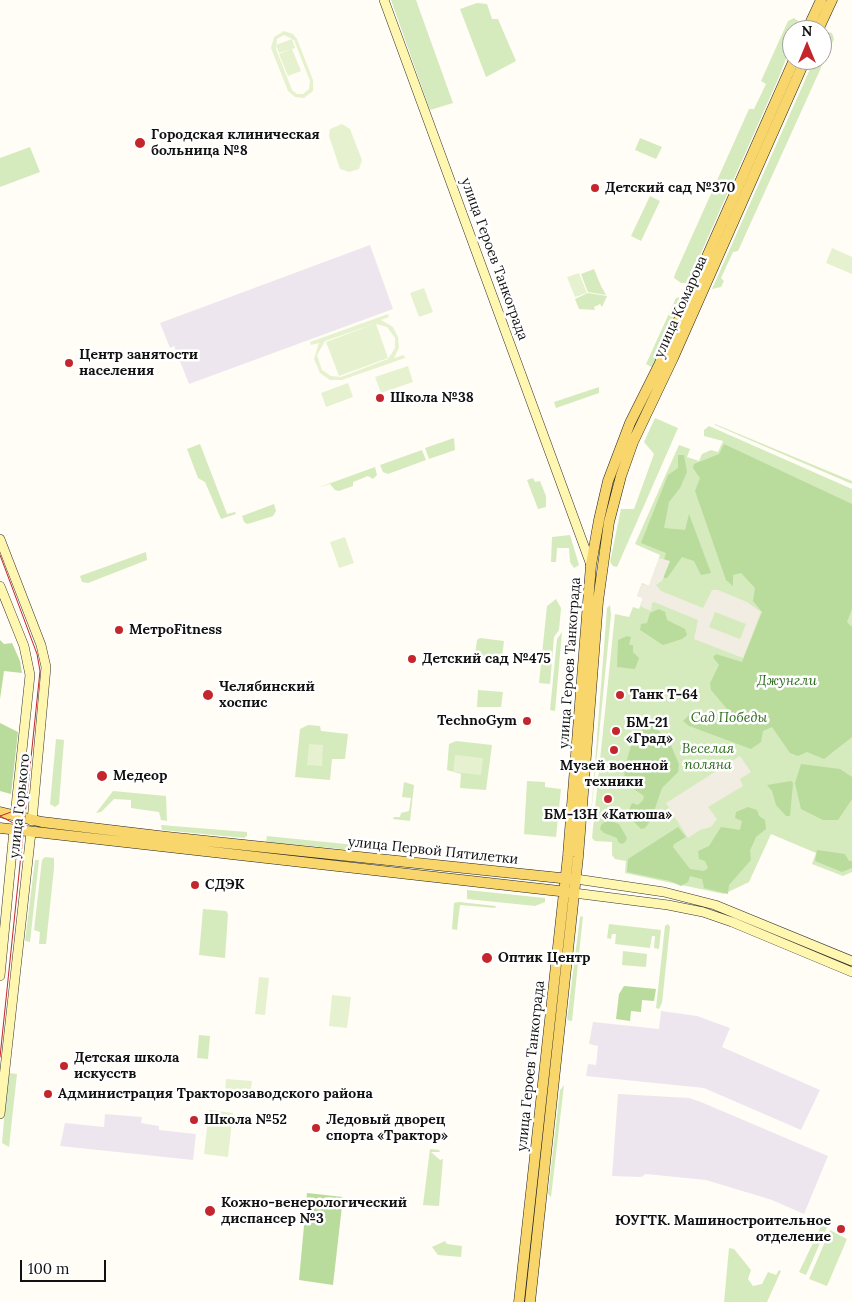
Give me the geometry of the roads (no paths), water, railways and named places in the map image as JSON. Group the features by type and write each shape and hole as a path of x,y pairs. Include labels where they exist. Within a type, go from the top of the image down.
{"main road":[{"name":"улица Героев Танкограда","path":"384,0 592,565 570,879 574,892 530,1302"},
{"path":"816,20 821,0"},
{"path":"818,20 832,0"},
{"name":"улица Комарова","path":"602,572 609,522 620,476 632,442 652,390 790,70"},
{"name":"улица Комарова","path":"592,565 598,520 608,481 630,424 652,390 800,70"},
{"name":"улица Горького","path":"0,539 46,667 31,832 0,1114"},
{"path":"592,565 602,572"},
{"name":"улица Героев Танкограда","path":"519,1302 563,891 570,879 602,572"},
{"name":"улица Горького","path":"0,586 24,646 30,675 0,976"},
{"path":"12,615 27,610"},
{"name":"улица Первой Пятилетки","path":"0,812 32,820 570,879 664,892 715,905 852,961"},
{"name":"улица Первой Пятилетки","path":"0,828 574,892 668,905 703,912 732,922 852,972"},
{"path":"450,879 451,867"},
{"path":"543,1078 554,1079"}],"tram line":[{"path":"0,555 37,654 40,671 0,1057"},
{"path":"0,816 14,811 21,803 25,793"},
{"path":"0,816 15,824 22,840"}],"place":[{"name":"Городская клиническая больница №8","path":"140,143"},
{"name":"Детский сад №370","path":"595,188"},
{"name":"Центр занятости населения","path":"69,363"},
{"name":"Школа №38","path":"380,398"},
{"name":"МетроFitness","path":"119,630"},
{"name":"Детский сад №475","path":"412,659"},
{"name":"Челябинский хоспис","path":"208,695"},
{"name":"Танк Т-64","path":"620,695"},
{"name":"TechnoGym","path":"527,721"},
{"name":"БМ-21 «Град»","path":"616,731"},
{"name":"Музей военной техники","path":"614,750"},
{"name":"Медеор","path":"102,776"},
{"name":"БМ-13Н «Катюша»","path":"608,799"},
{"name":"СДЭК","path":"195,885"},
{"name":"Оптик Центр","path":"487,958"},
{"name":"Детская школа искусств","path":"64,1066"},
{"name":"Администрация Тракторозаводского района","path":"48,1094"},
{"name":"Школа №52","path":"194,1120"},
{"name":"Ледовый дворец спорта «Трактор»","path":"316,1128"},
{"name":"Кожно-венерологический диспансер №3","path":"210,1211"},
{"name":"ЮУГТК. Машиностроительное отделение","path":"841,1229"}],"park label":[{"name":"Джунгли","path":"787,681"},
{"name":"Сад Победы","path":"729,718"},
{"name":"Веселая поляна","path":"708,758"}]}
